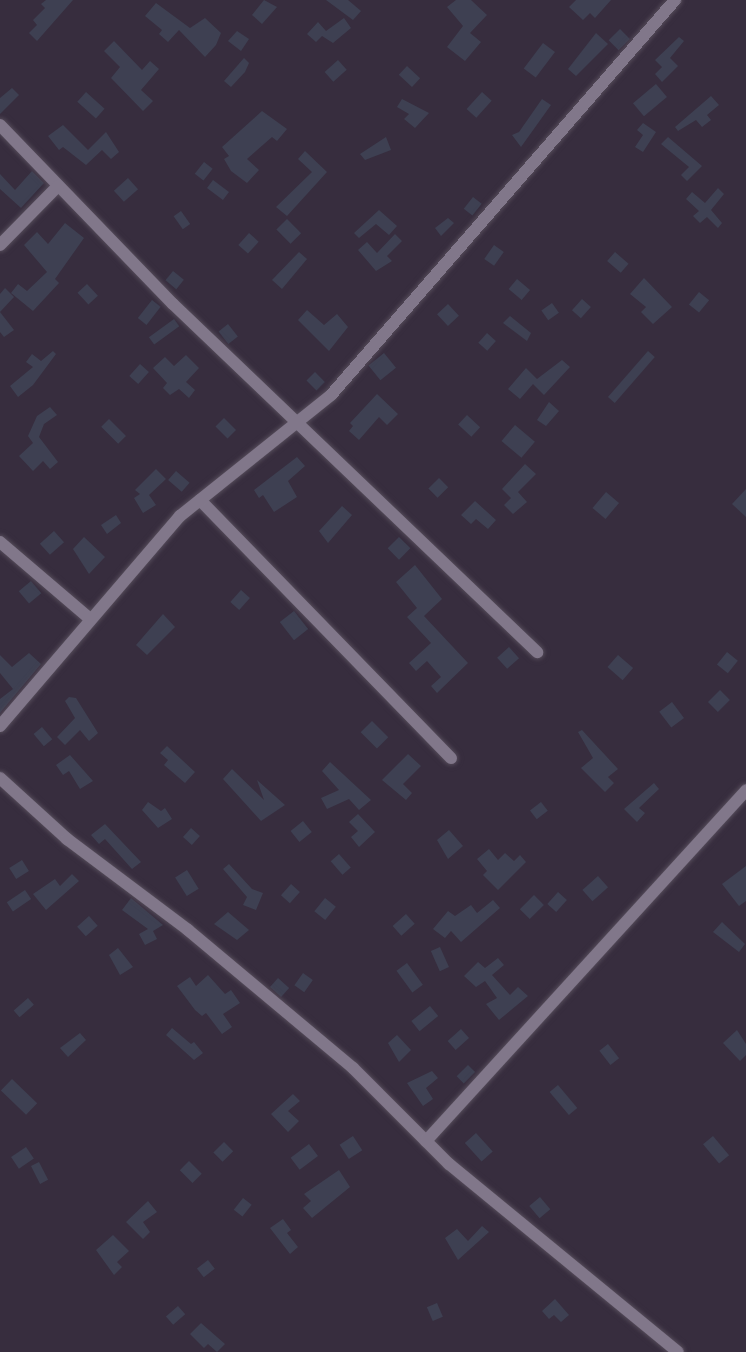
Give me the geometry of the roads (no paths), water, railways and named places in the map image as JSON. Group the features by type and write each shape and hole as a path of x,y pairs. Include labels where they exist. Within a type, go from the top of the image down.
{"street":[{"path":"0,726 180,516 331,395 674,0"},
{"path":"0,125 173,304 537,652"},
{"path":"0,246 58,186"},
{"path":"200,500 451,758"},
{"path":"0,542 90,619"},
{"path":"0,778 67,839 188,930 353,1068 426,1141 678,1352"},
{"path":"426,1141 746,790"}]}
